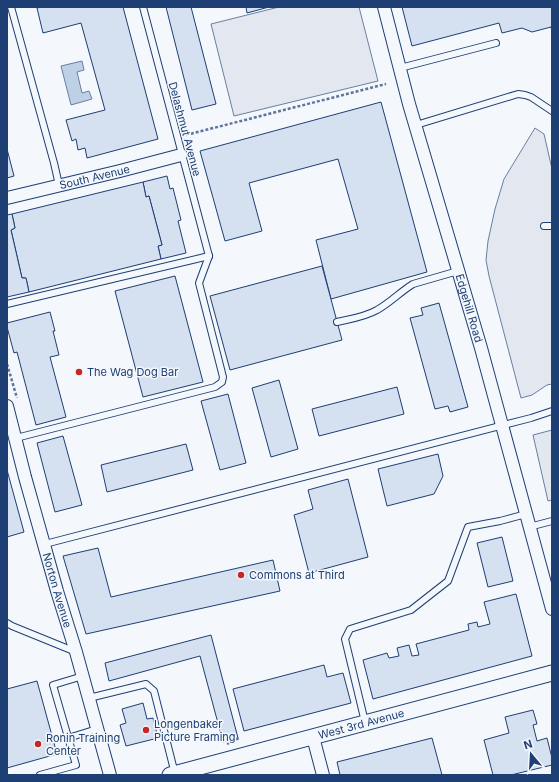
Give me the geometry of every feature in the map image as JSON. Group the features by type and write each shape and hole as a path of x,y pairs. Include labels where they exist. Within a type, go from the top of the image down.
{"street":[{"name":"Edgehill Road","path":"384,7 552,609"},
{"name":"South Avenue","path":"7,198 181,155"},
{"name":"Norton Avenue","path":"7,406 25,477 110,775"},
{"name":"West 3rd Avenue","path":"172,774 313,738 552,673"},
{"path":"313,738 323,775"}],"lane":[{"path":"12,7 59,185"},
{"name":"Delashmut Avenue","path":"143,7 209,256"},
{"path":"400,68 496,43"},
{"path":"416,125 518,94 525,94 552,111"},
{"path":"544,226 552,226"},
{"path":"7,304 209,256"},
{"path":"16,438 215,387 222,382 223,377 199,283 209,256"},
{"path":"337,322 376,311 413,284 458,271"},
{"path":"44,544 502,426 552,411"},
{"path":"365,723 345,639 350,628 410,610 448,581 468,527 526,514"},
{"path":"529,527 552,521"},
{"path":"7,623 76,652"},
{"path":"40,775 76,765 53,685 83,676"},
{"path":"89,698 146,684 154,691 172,774"},
{"path":"68,738 97,729"}],"path":[{"path":"177,137 386,84"}],"shaded area":[{"path":"279,7 359,7 378,81 234,116 211,24"},
{"path":"535,128 544,134 552,169 552,384 547,385 532,395 521,398 486,260 488,241 495,209 504,179"},
{"path":"552,430 552,500 548,501 533,435"}],"water":[{"path":"82,61 84,70 77,72 82,93 89,91 92,99 71,105 61,66"}],"building":[{"path":"123,7 158,139 87,158 85,148 78,150 76,139 72,141 66,120 105,110 81,23 43,33 37,8"},
{"path":"166,7 191,7 216,104 192,110"},
{"path":"246,7 269,7 247,13"},
{"path":"402,7 552,7 552,32 551,27 532,32 522,28 502,33 499,23 412,46"},
{"path":"381,102 427,272 331,299 316,240 358,229 338,159 249,183 262,231 225,241 200,151"},
{"path":"7,149 14,176 7,178"},
{"path":"167,176 170,189 173,188 181,220 178,221 186,253 161,259 158,246 162,245 149,196 146,197 143,182"},
{"path":"143,182 146,197 149,196 162,245 158,246 161,259 29,292 26,278 22,278 11,230 15,228 12,214"},
{"path":"12,214 15,228 11,230 22,278 26,278 29,292 7,297 7,215"},
{"path":"322,266 342,340 230,370 210,296"},
{"path":"175,276 203,382 143,397 115,291"},
{"path":"439,303 468,407 450,412 448,406 435,409 410,318 423,315 421,308"},
{"path":"50,312 59,355 50,357 66,417 36,425 17,352 14,353 7,323"},
{"path":"279,380 298,449 271,457 252,388"},
{"path":"397,387 404,414 319,436 312,409"},
{"path":"228,394 246,463 220,470 201,401"},
{"path":"63,436 82,505 55,512 37,443"},
{"path":"186,444 193,470 107,492 101,465"},
{"path":"438,454 443,476 434,494 387,506 378,469"},
{"path":"7,470 24,532 7,537"},
{"path":"348,479 368,557 309,573 294,515 313,509 308,490"},
{"path":"502,537 513,581 488,587 477,543"},
{"name":"Commons at Third","path":"98,548 111,597 273,560 280,591 86,634 63,556"},
{"path":"516,594 532,656 373,699 363,660 387,653 389,658 399,656 397,648 409,645 412,656 419,655 416,644 469,630 468,624 477,622 478,627 490,624 484,602"},
{"path":"211,635 238,738 223,742 200,656 109,681 105,663"},
{"path":"324,665 327,677 343,673 351,703 244,731 233,689"},
{"path":"37,681 57,754 7,768 7,689"},
{"path":"143,703 147,719 153,718 158,738 126,746 120,725 126,723 122,709"},
{"path":"533,710 537,724 533,725 537,741 547,738 552,758 552,765 511,775 493,775 484,740 509,733 505,717"},
{"path":"432,738 442,775 340,775 337,762"}],"place":[{"name":"The Wag Dog Bar","path":"79,372"},
{"name":"Commons at Third","path":"241,575"},
{"name":"Longenbaker Picture Framing","path":"146,730"},
{"name":"Ronin Training Center","path":"38,744"}]}
